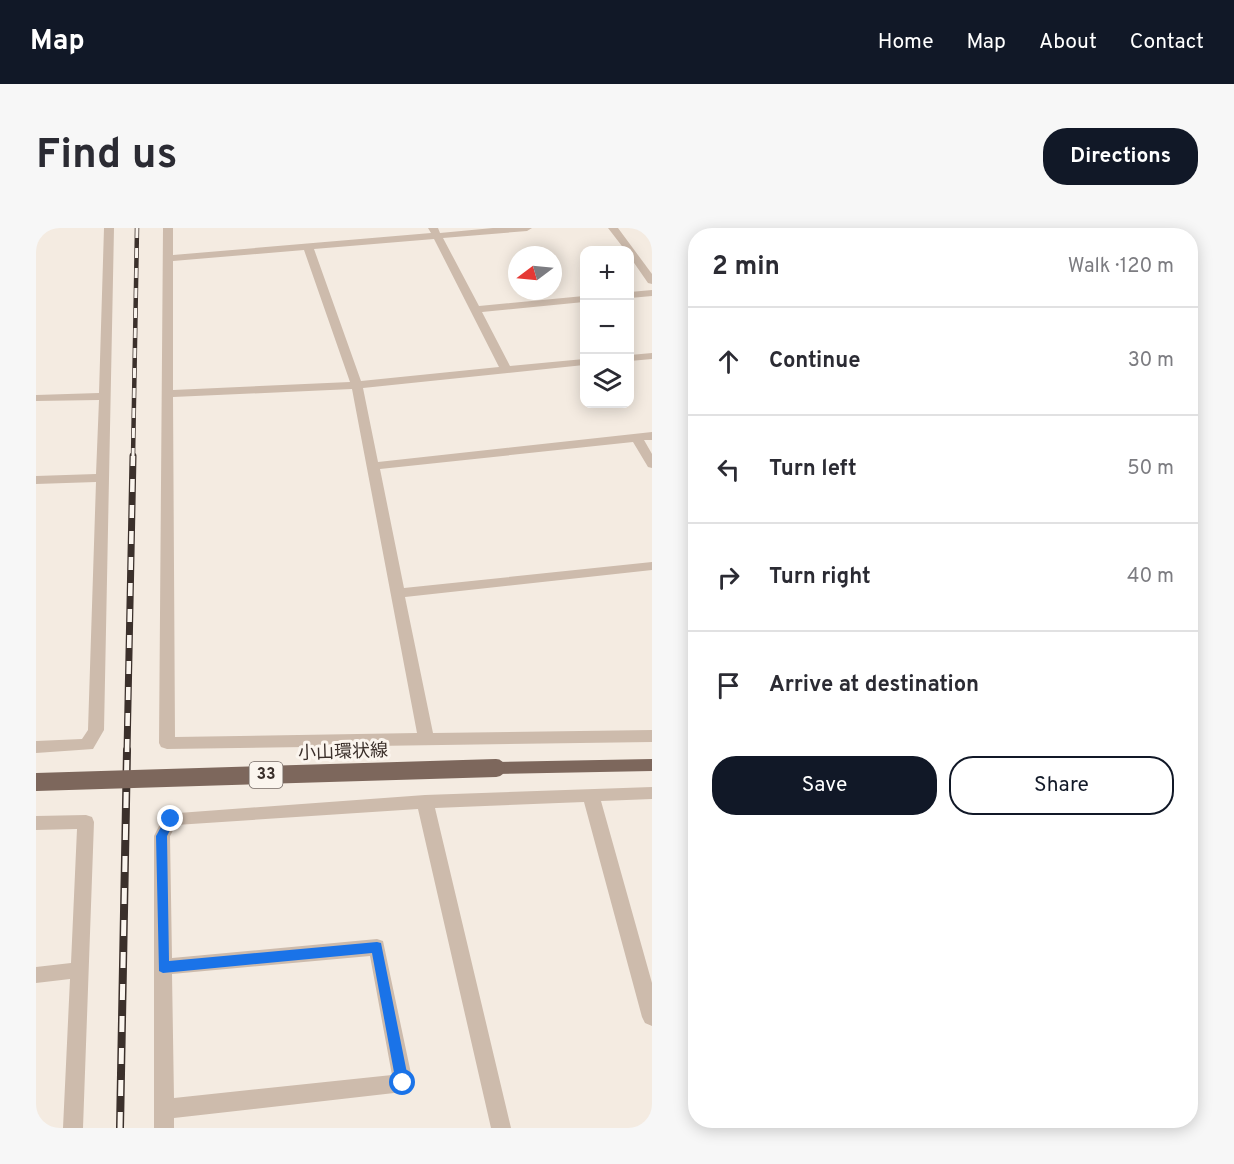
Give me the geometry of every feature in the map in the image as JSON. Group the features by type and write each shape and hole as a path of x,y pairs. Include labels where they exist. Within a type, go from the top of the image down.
{"main road":[{"name":"小山環状線","path":"36,782 652,765"}],"street":[{"path":"36,747 87,745 96,730 109,228"},
{"path":"168,228 166,259 167,743 652,736"},
{"path":"166,259 308,247 435,232 527,228"},
{"path":"613,228 652,281"},
{"path":"435,232 506,370"},
{"path":"308,247 357,385 426,738"},
{"path":"634,295 652,293"},
{"path":"475,310 580,300"},
{"path":"634,358 652,356"},
{"path":"168,394 357,385 580,363"},
{"path":"36,398 104,396"},
{"path":"373,466 652,435"},
{"path":"636,437 652,465"},
{"path":"36,480 101,478"},
{"path":"399,593 652,566"},
{"path":"163,967 377,947 403,1083 164,1118 162,836 171,819 425,802 652,793"},
{"path":"591,796 652,1017"},
{"path":"425,802 501,1128"},
{"path":"36,823 86,822 73,1128"},
{"path":"36,975 81,970"}],"railway":[{"path":"133,458 137,228"},
{"path":"127,752 133,456"},
{"path":"120,1128 127,750"}],"route":[{"path":"171,819 162,836 163,967 377,947 403,1083"}]}
